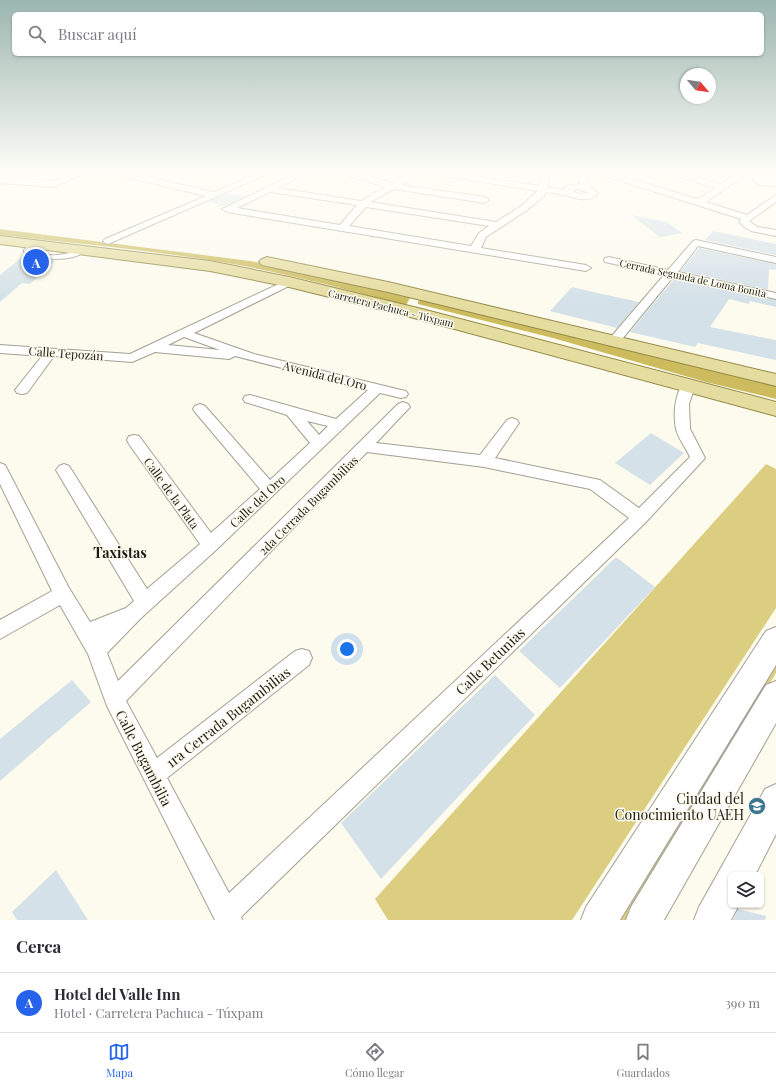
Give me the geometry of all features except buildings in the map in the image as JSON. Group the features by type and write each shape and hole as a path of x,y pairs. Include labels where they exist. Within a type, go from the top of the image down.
{"main road":[{"name":"Carretera Pachuca - Túxpam","path":"0,228 229,256 271,263 429,296 776,380"},
{"name":"Carretera Pachuca - Túxpam","path":"0,240 210,266 289,282 416,313 776,409"},
{"path":"416,313 411,308 411,302 420,297 429,296"},
{"path":"720,394 752,409 776,415"}],"street":[{"path":"108,241 166,216"},
{"path":"272,216 586,268"},
{"path":"343,227 352,216"},
{"path":"497,216 499,225"},
{"path":"475,249 482,235 512,216"},
{"path":"741,216 747,218"},
{"path":"750,216 744,221 747,225 755,229 776,233"},
{"path":"614,341 696,243 776,260"},
{"name":"Cerrada Segunda de Loma Bonita","path":"609,260 776,296"},
{"path":"155,348 289,282"},
{"name":"Avenida del Oro","path":"184,333 250,357 378,388 402,400 365,447"},
{"name":"Calle Tepozán","path":"0,348 132,358 155,348"},
{"name":"Avenida del Oro","path":"155,348 250,357"},
{"path":"22,390 51,352"},
{"name":"Calle Betunias","path":"227,917 640,517 698,458 683,430 682,404 688,386"},
{"name":"Calle del Oro","path":"92,642 139,608 210,545 378,388"},
{"path":"250,399 338,424"},
{"path":"200,409 269,489"},
{"path":"292,412 318,443"},
{"path":"484,461 512,423"},
{"name":"Calle de la Plata","path":"134,440 210,545"},
{"name":"2da Cerrada Bugambilias","path":"114,699 365,447 484,461 594,484 640,517"},
{"name":"Calle Bugambilia","path":"0,469 64,594 92,642 114,699 227,917"},
{"path":"64,470 139,608"},
{"path":"0,630 64,594"},
{"path":"598,920 776,640"},
{"name":"1ra Cerrada Bugambilias","path":"153,776 302,658"},
{"path":"644,920 776,695"},
{"path":"738,872 776,800"},
{"path":"712,920 728,890"}],"lane":[{"path":"0,245 28,243"}],"shaded area":[{"path":"0,229 250,261 290,268 411,296 406,305 305,279 244,266 153,252 0,235"},
{"path":"423,299 776,382 776,399 706,382 553,338 418,304 418,301"},
{"path":"766,464 776,469 776,608 572,920 388,920 375,899"},
{"path":"776,661 776,673 627,920 617,920"}],"place":[{"name":"Hotel del Valle Inn","path":"36,262"},
{"name":"Ciudad del Conocimiento UAEH","path":"757,806"}],"district":[{"name":"Taxistas","path":"120,552"}]}
